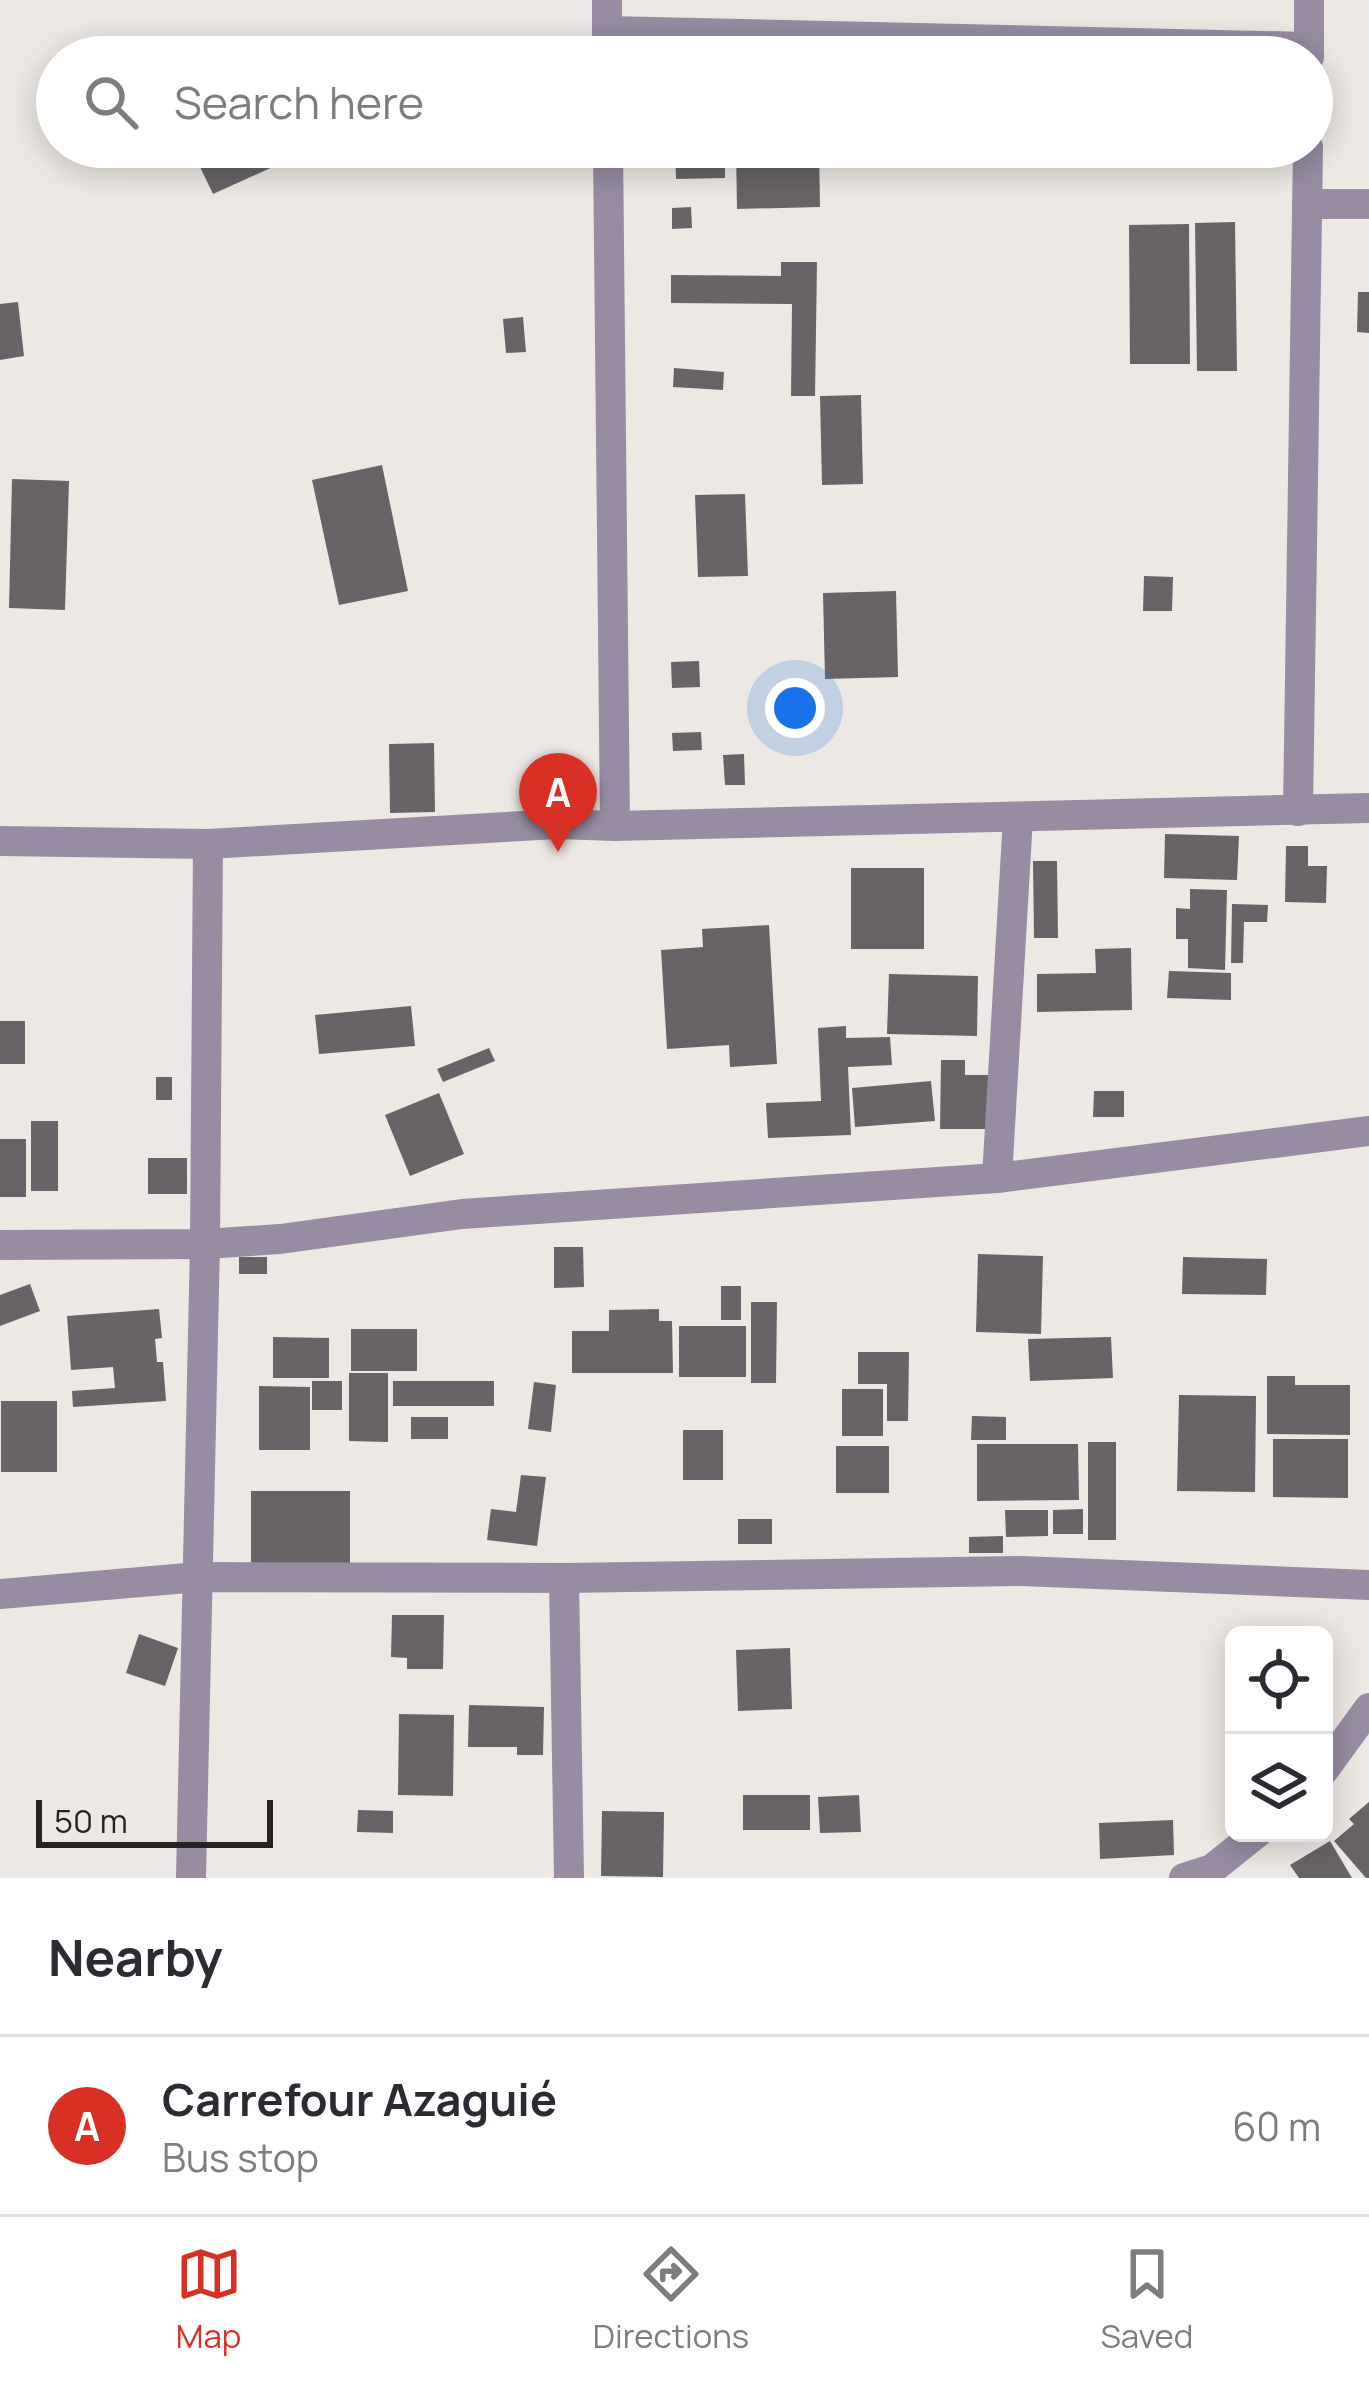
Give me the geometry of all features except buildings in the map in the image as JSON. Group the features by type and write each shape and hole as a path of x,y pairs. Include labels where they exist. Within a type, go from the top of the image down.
{"street":[{"path":"1309,0 1309,36"},
{"path":"607,29 821,36"},
{"path":"608,168 615,826"},
{"path":"1298,811 1308,168"},
{"path":"1307,204 1369,204"},
{"path":"0,842 208,844 557,824 1369,808"},
{"path":"997,1178 1018,818"},
{"path":"191,1878 208,844"},
{"path":"0,1245 280,1239 462,1214 997,1178 1369,1131"},
{"path":"0,1594 199,1577 564,1578 1021,1571 1369,1586"},
{"path":"564,1578 569,1878"},
{"path":"1333,1758 1369,1708"},
{"path":"1184,1878 1212,1869 1246,1842"}],"place":[{"name":"Carrefour Azaguié","path":"558,852"}]}
